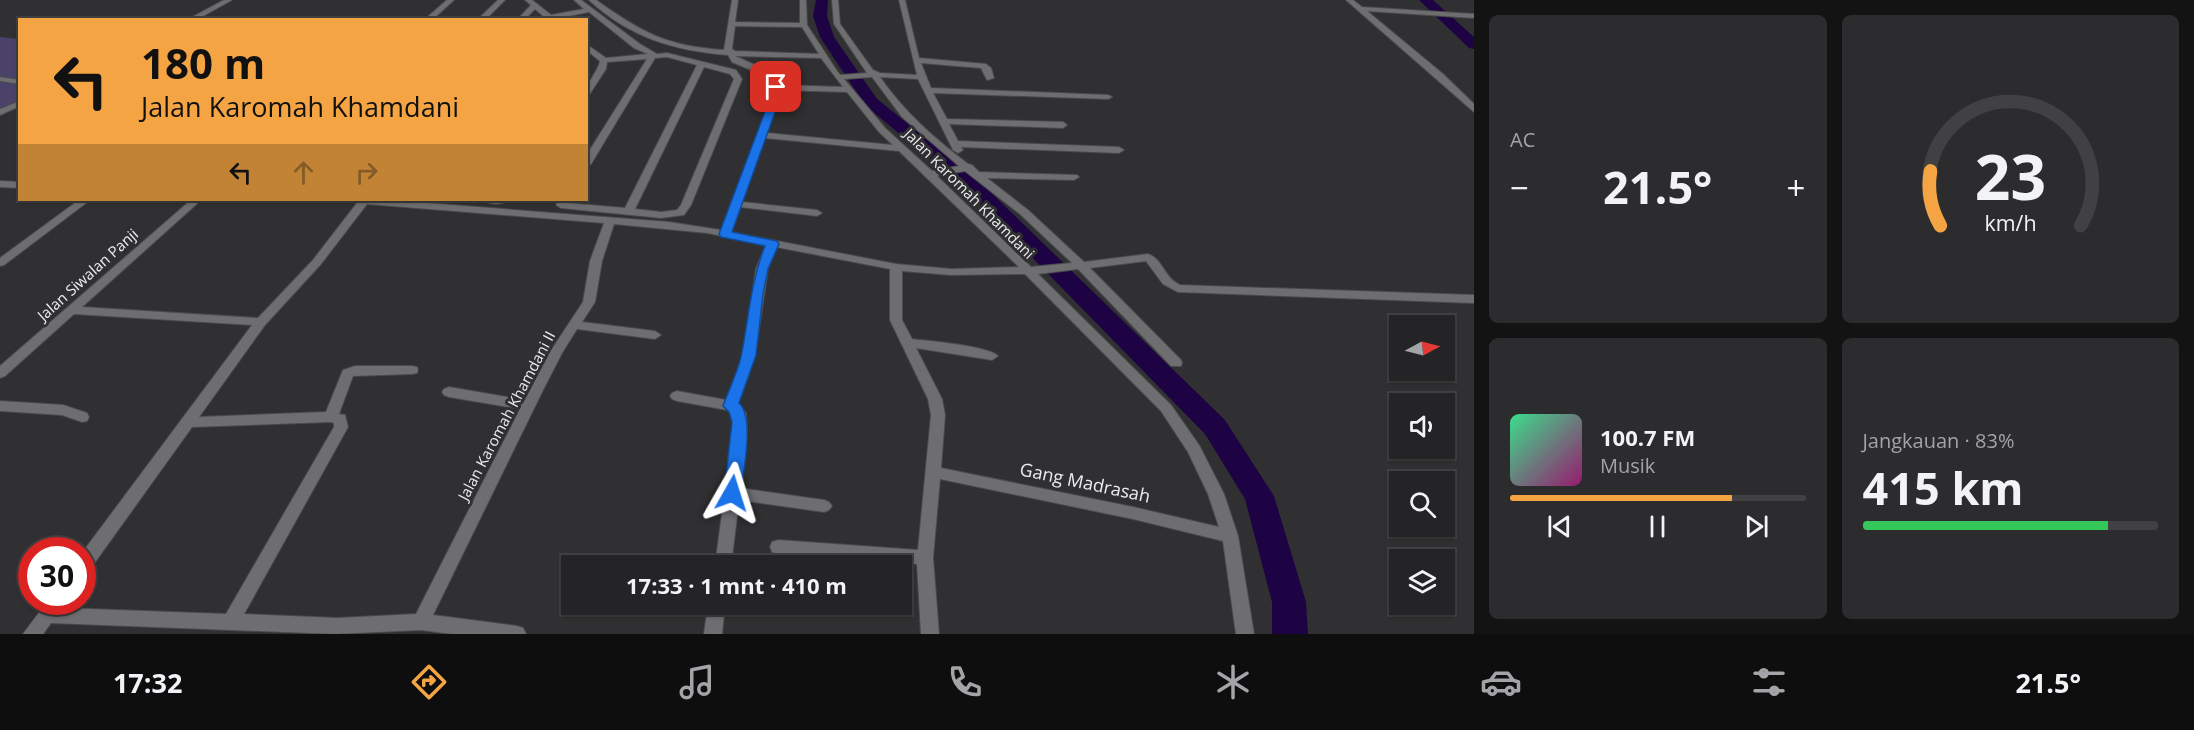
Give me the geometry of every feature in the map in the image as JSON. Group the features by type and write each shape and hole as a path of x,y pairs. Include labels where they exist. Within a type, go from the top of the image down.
{"street":[{"path":"194,18 229,0"},
{"path":"429,18 451,0"},
{"path":"482,18 502,0"},
{"path":"528,0 551,18"},
{"path":"552,216 563,202 669,215 680,213 686,205 738,79 733,72 702,63 654,54 637,46 577,0"},
{"path":"592,0 644,34 661,42 732,52 825,56"},
{"path":"735,0 727,48 732,52 731,56 735,60 762,70 776,85 844,82 870,75 920,77"},
{"path":"731,24 804,25 804,0"},
{"path":"836,0 837,24 870,75 893,103 934,125 955,144 965,167"},
{"path":"902,0 908,15 920,77 928,90 934,125 965,167 1024,212 1076,267 1176,363"},
{"path":"1349,0 1440,76 1474,108"},
{"path":"522,18 535,5"},
{"path":"1359,9 1474,16"},
{"path":"556,18 589,10"},
{"name":"Jalan Karomah Khamdani","path":"804,25 844,82 882,130 901,148 935,173 1027,271"},
{"path":"588,48 604,60 654,54"},
{"path":"588,161 654,54"},
{"path":"588,90 603,69 604,60"},
{"path":"917,60 983,66 987,68 990,78"},
{"path":"629,211 702,63"},
{"path":"0,71 18,79"},
{"path":"0,79 18,79"},
{"path":"725,234 774,101 776,85"},
{"path":"928,90 1108,97"},
{"path":"0,112 18,104"},
{"path":"934,125 1063,125"},
{"path":"761,135 901,148"},
{"path":"955,144 1119,150"},
{"path":"935,173 965,167"},
{"path":"978,175 1074,177"},
{"path":"0,184 18,185"},
{"path":"0,263 84,201"},
{"name":"Jalan Siwalan Panji","path":"0,373 195,201"},
{"path":"96,548 261,322 317,262 364,201"},
{"name":"Jalan Karomah Khamdani","path":"377,201 609,222 669,225 896,267 951,272 1027,271"},
{"path":"736,204 817,213"},
{"name":"Jalan Karomah Khamdani II","path":"421,622 528,405 556,352 576,325 592,293 596,261 609,222"},
{"path":"731,406 749,355 762,269 772,244"},
{"path":"1027,271 1148,257 1154,261 1164,281 1178,288 1474,298"},
{"path":"896,267 896,320 934,399 938,415 925,558 930,634"},
{"path":"1027,271 1124,364 1166,408 1194,448 1216,494 1230,536 1245,634"},
{"path":"71,310 261,322"},
{"path":"576,325 655,335"},
{"path":"906,343 992,356"},
{"path":"331,417 344,380 351,371 412,370"},
{"path":"449,392 528,405"},
{"path":"677,396 736,408 740,422 724,555"},
{"path":"0,406 63,410 82,417"},
{"path":"189,422 331,417 340,419 340,427 232,620"},
{"name":"Gang Madrasah","path":"932,472 1133,513 1230,536"},
{"path":"732,493 824,506"},
{"path":"778,547 925,558"},
{"path":"96,611 338,626 421,622 517,634"},
{"path":"32,634 47,615"},
{"path":"713,634 716,615"}],"shaded area":[{"path":"0,37 18,39 18,104 0,113"}],"waterway":[{"path":"822,0 820,16 827,37 871,102 970,183 1215,427 1259,496 1289,602 1290,634"},
{"path":"1425,0 1474,45"}],"route":[{"path":"732,493 740,422 739,413 731,406 749,355 762,269 772,244 725,234 774,101 776,87"}]}
